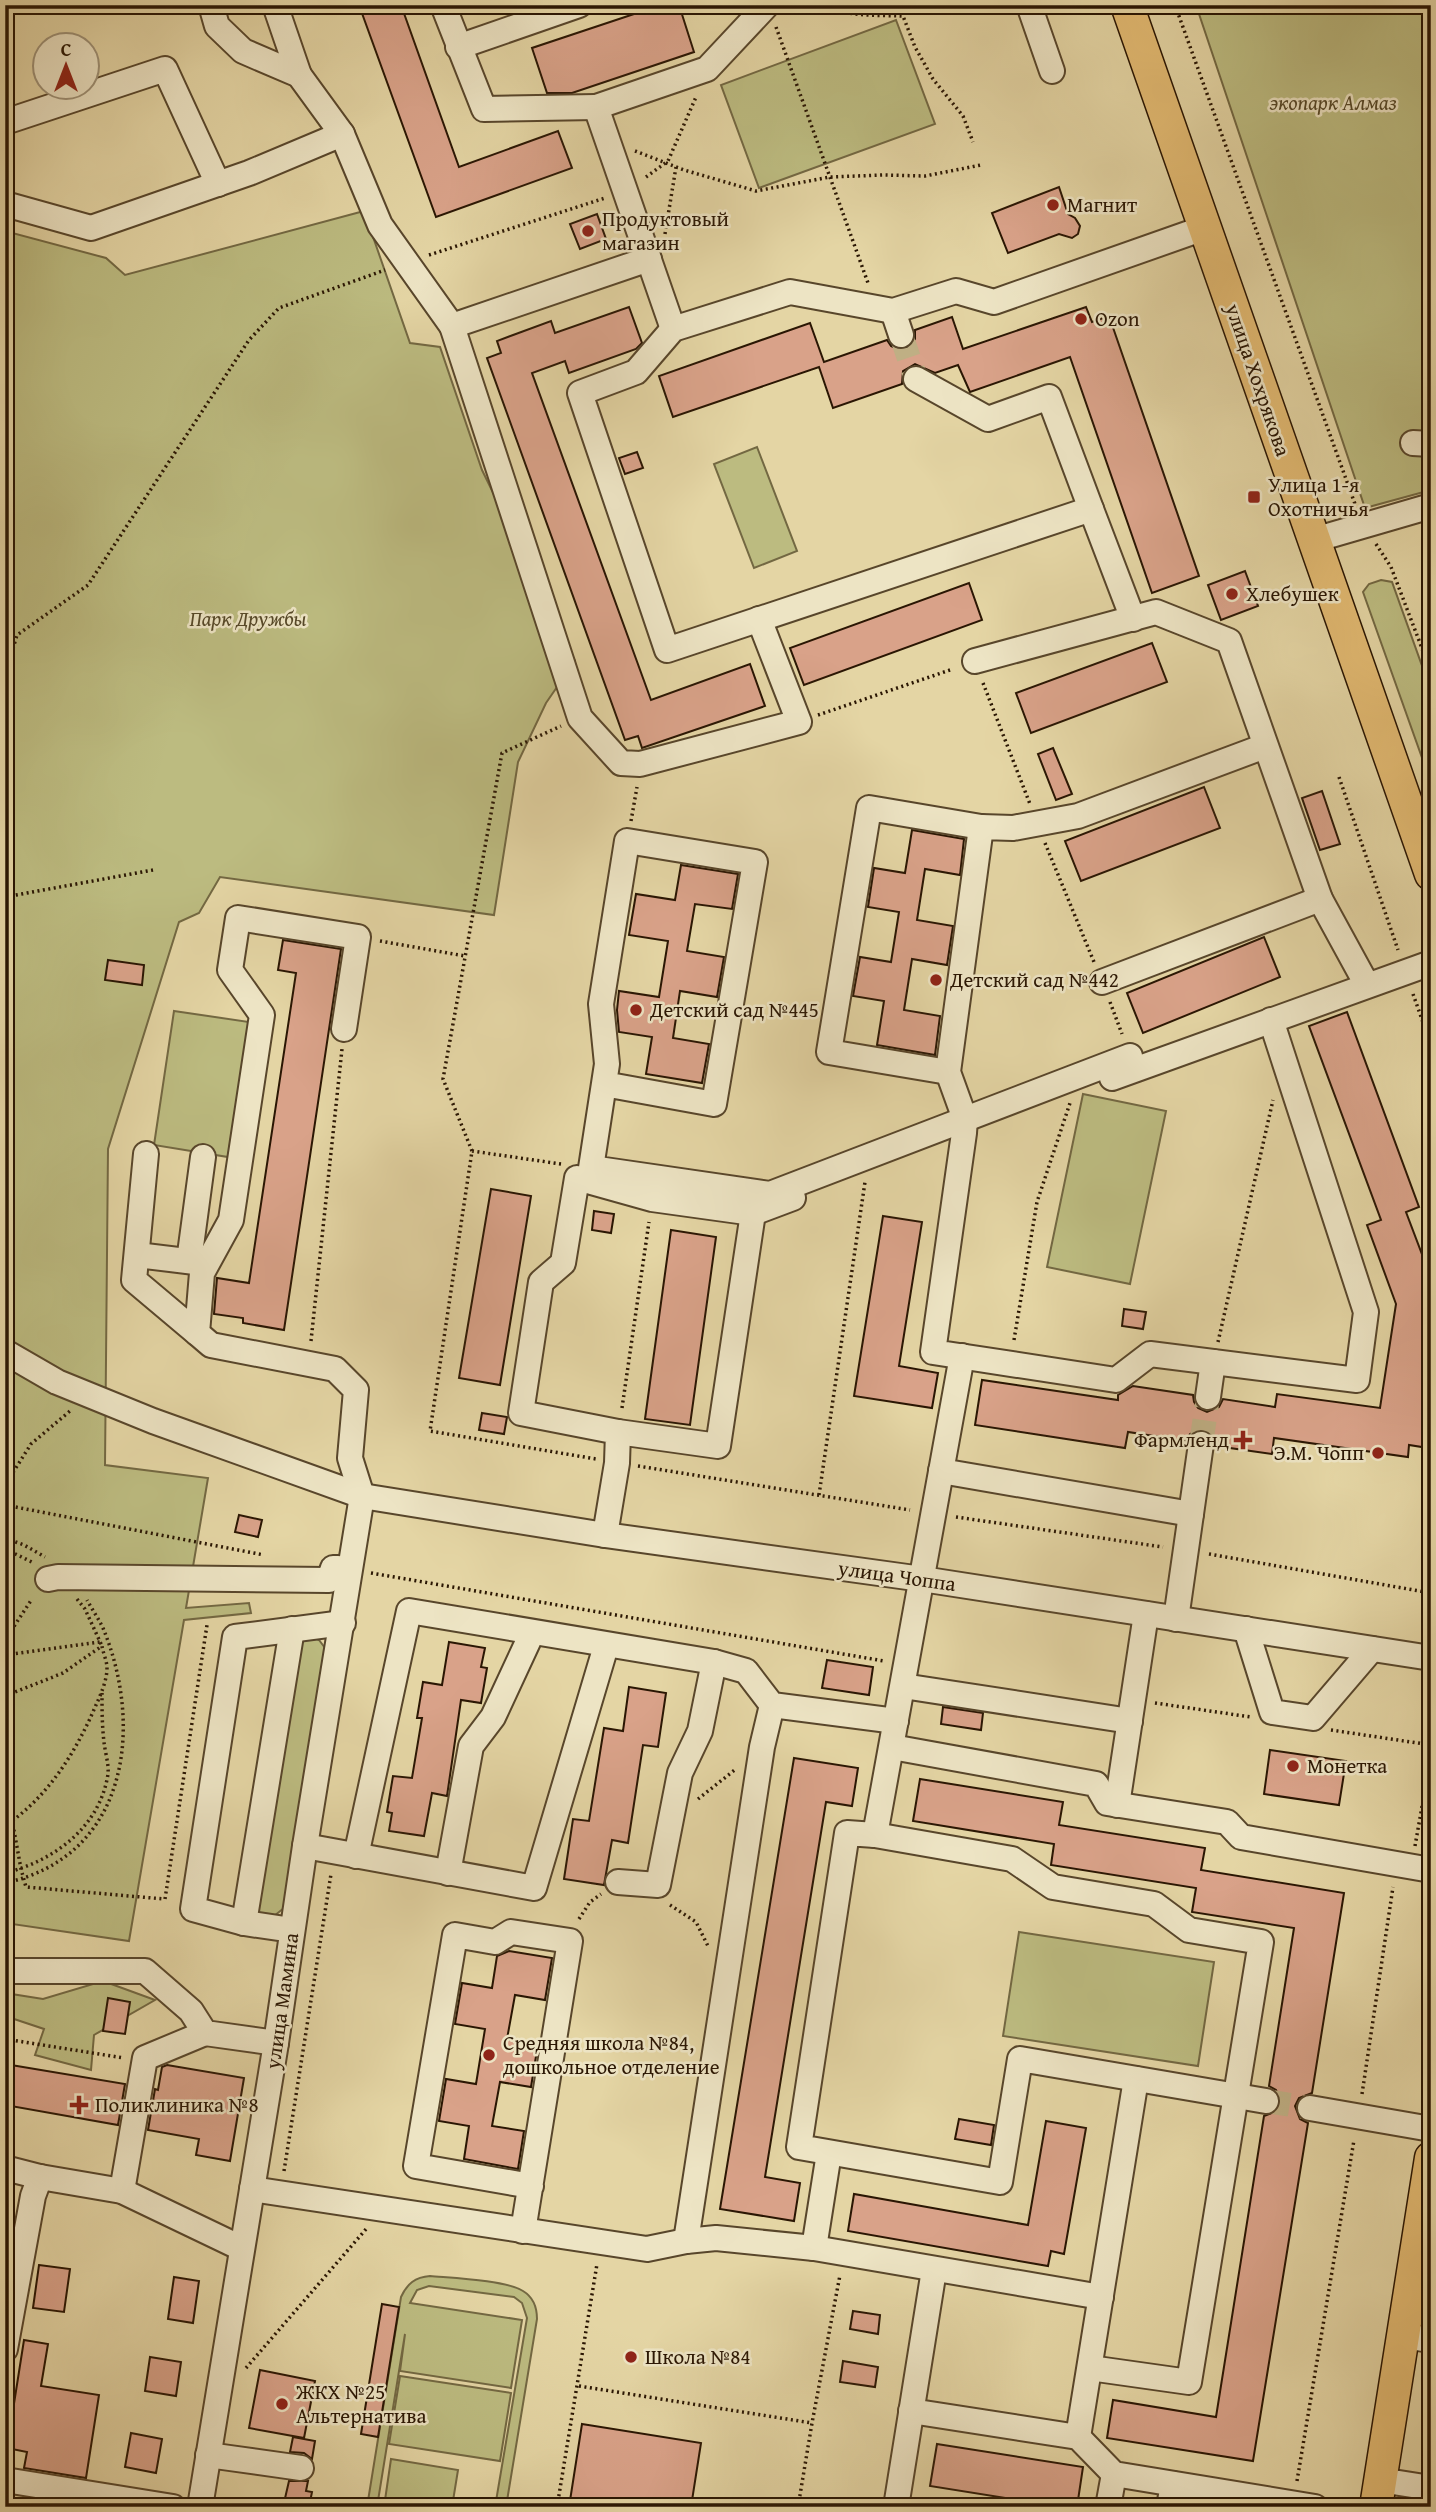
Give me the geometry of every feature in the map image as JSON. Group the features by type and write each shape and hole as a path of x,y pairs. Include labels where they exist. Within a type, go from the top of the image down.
{"main road":[{"name":"улица Хохрякова","path":"1126,5 1431,874"},
{"path":"1378,2493 1417,2338 1431,2158"}],"street":[{"path":"211,5 217,26 243,51 299,75"},
{"path":"275,5 299,75 342,134 380,225 452,327 580,718 621,763 640,764 799,722 759,620"},
{"path":"443,5 484,109 596,107 707,69 770,11"},
{"path":"458,47 579,5"},
{"path":"1028,5 1052,71"},
{"path":"5,122 165,69 218,184"},
{"path":"596,107 673,329"},
{"path":"5,204 91,228 218,184 342,134"},
{"path":"1091,509 667,650 580,393 636,372 673,329 790,292 885,309 956,291 994,302 1205,228"},
{"path":"452,327 648,256"},
{"path":"885,309 901,335"},
{"path":"916,379 988,419 1049,397 1133,620"},
{"path":"1314,540 1431,506"},
{"path":"975,662 1156,612 1229,641 1320,899 1367,985"},
{"path":"948,1072 829,1052 869,808 981,828 1013,828 1078,816 1265,747"},
{"path":"981,828 948,1072 964,1126 933,1352 1116,1380 1150,1354 1357,1380 1366,1312 1270,1020"},
{"path":"604,1084 714,1104 755,862 627,841 601,1004 607,1064 591,1168 770,1194 964,1126 1074,1092 1431,963"},
{"path":"1102,982 1320,899"},
{"path":"198,1262 231,1220 262,1015 230,970 237,918 358,937 344,1029"},
{"path":"753,1213 718,1446 618,1432 521,1413 541,1282 563,1263 577,1178 652,1199 753,1213 867,1170 1130,1056"},
{"path":"146,1154 134,1280 211,1345 335,1369 356,1390 350,1458 362,1496"},
{"path":"197,1333 202,1273 198,1262 203,1157"},
{"path":"136,1255 198,1262"},
{"name":"улица Чоппа","path":"5,1352 57,1382 88,1395 362,1496 605,1535 922,1579 1431,1658"},
{"path":"875,1835 962,1356"},
{"path":"1208,1397 1213,1362"},
{"path":"605,1535 617,1463 618,1432"},
{"path":"1176,1619 1201,1444"},
{"path":"941,1471 1191,1514"},
{"name":"улица Мамина","path":"200,2507 362,1496"},
{"path":"57,1578 330,1580 332,1568 338,1568"},
{"path":"345,1854 409,1611 714,1662 746,1671 772,1705 896,1721"},
{"path":"1116,1805 1146,1614"},
{"path":"292,1930 244,1923 193,1909 235,1637 343,1623"},
{"path":"244,1923 292,1629"},
{"path":"1246,1629 1272,1712 1313,1718 1371,1649"},
{"path":"448,1872 471,1746 494,1717 532,1633"},
{"path":"305,1846 534,1888 606,1646"},
{"path":"618,1882 658,1885 680,1773 700,1731 714,1662"},
{"path":"903,1686 1130,1721"},
{"path":"686,2241 762,1747 772,1705"},
{"path":"892,1747 1096,1784 1107,1803 1227,1822 1241,1837 1431,1870"},
{"path":"1090,2368 1189,2382 1236,2096 1261,1942 1189,1930 1154,1904 1053,1887 1012,1859 875,1835 847,1833 799,2147 1000,2182 1020,2059 1136,2079 1236,2096 1266,2101"},
{"path":"523,2231 531,2186 570,1941 511,1931 495,1942 455,1936 416,2166 531,2186"},
{"path":"5,1970 145,1971 191,2011 205,2033"},
{"path":"122,2191 145,2059 205,2033 276,2043"},
{"path":"1078,2437 1136,2079"},
{"path":"1310,2108 1431,2129"},
{"path":"814,2248 829,2152"},
{"path":"5,2168 122,2191 241,2248"},
{"path":"5,2349 33,2196 40,2177"},
{"path":"252,2189 648,2249 716,2238 814,2248 1101,2297"},
{"path":"903,2506 911,2411 934,2270"},
{"path":"911,2411 1078,2437 1114,2474 1171,2495 1315,2507"},
{"path":"208,2455 301,2468"},
{"path":"1108,2507 1114,2474"},
{"path":"5,2480 173,2507"},
{"path":"1378,2493 1431,2488"}],"path":[{"path":"824,5 833,10 854,13 903,16 915,47 933,79 962,116 973,142"},
{"path":"1175,5 1363,526 1391,567 1431,672"},
{"path":"770,11 830,177 885,309"},
{"path":"5,675 17,635 88,586 249,340 279,308 406,262 626,192 665,163 698,92"},
{"path":"611,149 629,149 676,167 756,191 830,177 883,174 925,176 981,165"},
{"path":"648,256 665,239 676,167"},
{"path":"580,718 502,753 443,1079 472,1150 430,1430 933,1514 1186,1550 1431,1593"},
{"path":"1339,777 1431,1045"},
{"path":"627,841 639,780"},
{"path":"5,897 153,870"},
{"path":"358,937 465,956"},
{"path":"309,1364 344,1029"},
{"path":"1010,1363 1037,1202 1074,1092"},
{"path":"1213,1362 1274,1097"},
{"path":"472,1150 591,1168"},
{"path":"819,1494 867,1170"},
{"path":"618,1432 652,1199"},
{"path":"5,1480 12,1474 31,1444 88,1395"},
{"path":"5,1505 264,1555"},
{"path":"5,1538 47,1559 57,1578 85,1597 104,1630 115,1664 123,1717 119,1769 107,1808 83,1842 58,1863 5,1883"},
{"path":"5,1640 32,1599"},
{"path":"165,1899 207,1625"},
{"path":"5,1655 100,1642"},
{"path":"5,1696 63,1672 102,1646 107,1668 102,1690 75,1749 35,1801 5,1826"},
{"path":"5,1872 21,1869 57,1852 84,1826 94,1810 108,1772 102,1690"},
{"path":"669,1823 762,1747"},
{"path":"5,1781 26,1887 165,1899 193,1909"},
{"path":"281,2194 345,1854"},
{"path":"570,1941 580,1916 590,1902 618,1882"},
{"path":"664,1903 677,1908 696,1922 711,1952 728,1971"},
{"path":"5,2039 117,2058 145,2059"},
{"path":"243,2371 383,2210"},
{"path":"557,2507 601,2243"},
{"path":"798,2507 844,2253"},
{"path":"579,2386 812,2423"}],"green space":[{"name":"экопарк Алмаз","path":"1196,5 1431,5 1431,490 1365,508"},
{"path":"896,20 935,124 759,188 721,85"},
{"name":"Парк Дружбы","path":"364,211 410,343 440,347 482,470 575,661 546,703 518,762 494,915 220,877 199,913 179,922 108,1149 105,1465 208,1478 186,1608 249,1603 251,1613 184,1620 129,1941 5,1923 5,231 106,258 125,275"},
{"path":"757,447 797,551 754,568 714,464"},
{"path":"1381,580 1392,582 1431,691 1431,783 1363,592 1369,584"},
{"path":"174,1011 249,1022 228,1157 154,1145"},
{"path":"1083,1094 1166,1111 1130,1284 1047,1267"},
{"path":"311,1636 319,1640 328,1652 284,1908 274,1916 255,1915 300,1639"},
{"path":"1019,1932 1214,1962 1198,2066 1003,2036"},
{"path":"103,1981 155,2000 94,2035 91,2070 35,2055 44,2029 5,2016 5,1993 43,1999"},
{"path":"430,2276 478,2280 515,2287 526,2293 535,2307 537,2319 506,2507 495,2507 527,2318 522,2303 514,2297 429,2286 417,2290 410,2303 522,2320 511,2388 400,2371 405,2334 377,2507 367,2507 401,2297 412,2282"},
{"path":"400,2376 511,2393 500,2461 389,2444"},
{"path":"391,2459 458,2470 452,2507 384,2507"}],"building":[{"path":"359,5 401,5 459,167 558,131 572,168 436,217"},
{"path":"661,5 679,5 694,52 572,93 547,93 532,48"},
{"path":"1059,187 1068,214 1075,218 1080,226 1078,234 1072,238 1059,234 1008,253 992,213"},
{"path":"597,214 606,239 580,249 570,224"},
{"path":"629,307 642,343 636,349 569,373 565,361 532,373 651,700 750,664 765,706 642,748 638,736 625,740 487,358 501,353 497,341 551,321 555,333"},
{"path":"1086,307 1092,322 1109,316 1199,576 1152,593 1070,357 970,392 958,365 935,373 915,364 903,371 902,384 833,408 819,367 673,417 659,376 810,323 824,362 887,340 897,349 906,349 915,339 915,330 952,317 963,349"},
{"path":"637,452 643,468 625,474 619,458"},
{"path":"1245,571 1258,606 1221,620 1208,585"},
{"path":"969,583 982,620 804,685 790,648"},
{"path":"1152,643 1167,682 1031,733 1016,693"},
{"path":"1053,748 1072,794 1056,800 1038,754"},
{"path":"1204,787 1220,828 1081,881 1065,841"},
{"path":"1322,791 1340,844 1320,850 1302,798"},
{"path":"912,830 964,839 960,875 925,869 917,920 953,926 947,965 912,959 904,1010 940,1016 935,1055 877,1045 884,1001 853,996 860,957 891,962 899,912 868,907 874,868 905,873"},
{"path":"681,865 738,874 732,909 695,904 687,951 724,957 717,997 680,991 673,1038 709,1044 702,1083 646,1074 652,1037 619,1032 619,991 659,997 668,941 629,935 636,894 675,900"},
{"path":"1264,937 1280,977 1143,1033 1127,993"},
{"path":"283,940 341,949 284,1330 243,1323 243,1318 214,1314 217,1278 249,1283 296,973 278,970"},
{"path":"108,960 144,965 142,985 105,980"},
{"path":"1347,1012 1419,1207 1406,1212 1431,1278 1431,1391 1422,1447 1409,1445 1408,1457 1274,1438 1272,1454 1216,1446 1211,1433 1202,1429 1190,1434 1186,1441 1128,1432 1125,1448 975,1425 982,1380 1118,1400 1118,1395 1133,1386 1193,1395 1198,1408 1207,1412 1219,1407 1223,1399 1275,1407 1277,1394 1380,1408 1396,1304 1367,1225 1381,1220 1309,1026"},
{"path":"491,1189 531,1196 500,1385 459,1378"},
{"path":"594,1211 614,1214 611,1233 592,1230"},
{"path":"883,1216 922,1222 899,1366 938,1373 932,1408 854,1396"},
{"path":"671,1230 716,1237 690,1425 645,1419"},
{"path":"1124,1309 1146,1312 1143,1329 1122,1326"},
{"path":"482,1413 507,1417 504,1434 479,1430"},
{"path":"239,1515 262,1520 258,1537 235,1532"},
{"path":"449,1642 485,1648 481,1667 487,1668 481,1703 461,1700 447,1796 432,1793 424,1836 389,1831 392,1813 387,1812 393,1776 412,1778 422,1718 417,1718 423,1682 442,1685"},
{"path":"827,1660 873,1667 869,1695 822,1688"},
{"path":"629,1687 666,1693 658,1747 643,1745 628,1843 612,1840 604,1885 564,1879 573,1819 589,1821 604,1728 623,1731"},
{"path":"943,1707 983,1713 981,1730 941,1724"},
{"path":"1270,1750 1346,1761 1339,1805 1264,1794"},
{"path":"794,1758 858,1768 852,1806 826,1802 765,2177 800,2183 794,2221 720,2209"},
{"path":"920,1779 1063,1802 1059,1825 1205,1848 1201,1870 1344,1893 1312,2093 1299,2098 1295,2106 1300,2119 1308,2123 1253,2461 1107,2438 1113,2400 1216,2417 1264,2116 1277,2111 1281,2103 1276,2090 1269,2086 1294,1928 1192,1912 1196,1888 1051,1865 1054,1844 913,1821"},
{"path":"509,1951 552,1958 545,2000 515,1995 507,2039 538,2044 531,2087 500,2082 492,2126 524,2131 518,2169 464,2159 469,2126 439,2121 446,2079 476,2084 485,2029 455,2024 462,1983 492,1988 497,1956"},
{"path":"108,1998 130,2002 125,2034 103,2031"},
{"path":"5,2064 125,2084 118,2125 5,2105"},
{"path":"167,2065 244,2078 230,2161 196,2155 199,2139 148,2130 155,2089 158,2090 162,2067"},
{"path":"959,2119 994,2125 991,2145 955,2139"},
{"path":"1046,2121 1086,2128 1064,2254 1051,2251 1048,2266 848,2231 854,2194 1028,2225"},
{"path":"39,2265 70,2269 64,2312 33,2308"},
{"path":"174,2277 199,2281 193,2323 168,2319"},
{"path":"382,2304 399,2307 378,2437 361,2434"},
{"path":"853,2311 880,2315 878,2334 850,2329"},
{"path":"24,2340 48,2344 41,2386 99,2395 86,2478 24,2468 27,2452 7,2448"},
{"path":"150,2357 181,2362 176,2396 145,2391"},
{"path":"843,2361 878,2367 875,2387 840,2382"},
{"name":"ЖКХ №25 Альтернатива","path":"260,2370 315,2381 304,2438 249,2428"},
{"path":"582,2424 701,2443 691,2507 569,2507"},
{"path":"131,2433 162,2439 156,2473 125,2467"},
{"path":"293,2437 315,2441 312,2459 304,2453 290,2452"},
{"path":"937,2444 1083,2467 1077,2507 930,2486"},
{"path":"289,2481 308,2481 306,2491 312,2492 309,2507 283,2507"}],"tunnel":[{"path":"901,335 916,379"},
{"path":"1201,1444 1208,1397"},
{"path":"1266,2101 1310,2108"}],"place":[{"name":"Магнит","path":"1053,205"},
{"name":"Продуктовый магазин","path":"588,231"},
{"name":"Ozon","path":"1081,319"},
{"name":"Улица 1-я Охотничья","path":"1254,497"},
{"name":"Хлебушек","path":"1232,594"},
{"name":"Детский сад №442","path":"936,980"},
{"name":"Детский сад №445","path":"636,1010"},
{"name":"Фармленд","path":"1243,1440"},
{"name":"Э.М. Чопп","path":"1378,1453"},
{"name":"Монетка","path":"1293,1766"},
{"name":"Средняя школа №84, дошкольное отделение","path":"489,2055"},
{"name":"Поликлиника №8","path":"79,2105"},
{"name":"Школа №84","path":"631,2357"},
{"name":"ЖКХ №25 Альтернатива","path":"282,2404"}]}
